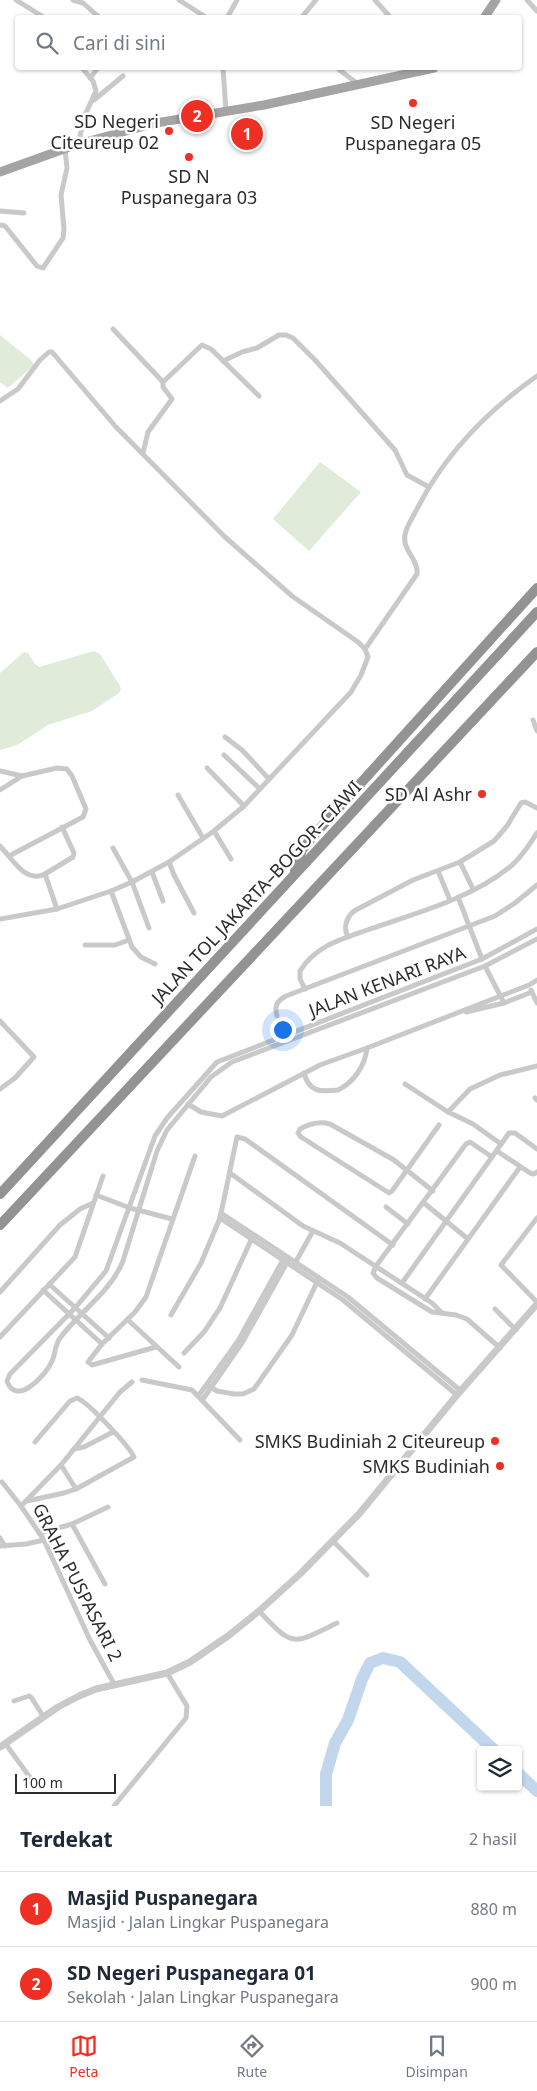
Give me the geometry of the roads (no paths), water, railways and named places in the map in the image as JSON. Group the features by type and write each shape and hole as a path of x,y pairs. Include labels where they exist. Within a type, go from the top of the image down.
{"highway":[{"path":"294,874 302,850 314,835 537,588"},
{"name":"JALAN TOL JAKARTA–BOGOR–CIAWI","path":"0,1194 537,612"},
{"path":"0,1225 537,652"}],"main road":[{"path":"486,15 496,0"},
{"path":"0,172 78,144 156,124 264,105 425,70"}],"street":[{"path":"16,0 40,15"},
{"path":"73,0 83,3 97,15"},
{"path":"179,0 202,15"},
{"path":"229,15 237,0"},
{"path":"304,15 316,0"},
{"path":"375,0 388,15"},
{"path":"527,0 537,11"},
{"path":"78,144 82,123 96,91 84,70"},
{"path":"90,78 96,70"},
{"path":"223,70 226,111"},
{"path":"340,70 360,85"},
{"path":"92,102 106,88 123,76"},
{"path":"0,225 5,226 37,266 43,268 63,238 64,229 60,194 66,168 65,149"},
{"path":"0,211 24,213"},
{"path":"114,329 163,382 163,387 172,399 148,432 143,453"},
{"path":"223,361 242,352 257,348 279,335 283,334 293,338 316,361 395,450 407,475 429,487"},
{"path":"163,382 202,345 211,349 259,396"},
{"path":"0,401 18,389 40,360 49,352 52,352 116,427 196,509 292,596 365,649 368,656 356,686 244,806 214,831 169,862 112,891 56,909 0,919"},
{"path":"365,649 417,574 417,568 407,548 405,534 429,487 452,452 466,437 508,397 537,376"},
{"path":"533,720 537,731"},
{"path":"225,738 242,750 270,779"},
{"path":"224,754 260,789"},
{"path":"0,790 22,776 57,768 69,770 86,809 83,817 9,856"},
{"path":"207,768 244,806"},
{"path":"0,771 22,776"},
{"path":"178,795 204,838"},
{"path":"348,937 345,931 347,918 354,911 413,880 460,862 494,841 507,826 521,802 537,808"},
{"path":"0,846 25,874 35,876 45,874 73,857 74,853 62,827"},
{"path":"214,831 230,859"},
{"path":"305,989 299,974 310,957 317,951 348,937 458,897 473,889 513,865 524,853 537,833"},
{"path":"113,848 132,882 149,928"},
{"path":"169,862 194,913"},
{"path":"460,862 473,889"},
{"path":"438,871 450,900"},
{"path":"152,872 163,901"},
{"path":"45,874 56,909"},
{"path":"277,1016 275,1007 280,1000 469,927 508,908 537,885"},
{"path":"112,891 132,947 141,957 155,964"},
{"path":"458,897 482,959"},
{"name":"JALAN KENARI RAYA","path":"537,929 482,959 217,1062 188,1092 155,1136 106,1271 76,1308 10,1374 7,1383 13,1390 21,1392 26,1390 44,1373 51,1363 59,1338 114,1280 119,1272 161,1142 172,1123 193,1097 221,1068 485,966 537,940"},
{"path":"85,946 115,945 129,940"},
{"path":"485,966 504,1003"},
{"path":"188,1104 201,1112 222,1116 320,1065 460,1013 537,980"},
{"path":"529,985 537,1004"},
{"path":"396,991 399,998"},
{"path":"460,1013 504,1003 532,992"},
{"path":"0,1021 34,1057 14,1078 0,1089"},
{"path":"304,1074 310,1087 323,1091 338,1090 361,1069 366,1059 367,1048"},
{"path":"240,1052 243,1058"},
{"path":"448,1112 459,1099 476,1086 500,1075 537,1066"},
{"path":"405,1084 448,1112 473,1124 501,1144"},
{"path":"188,1092 193,1097"},
{"path":"433,1191 408,1170 368,1144 330,1124 317,1122 299,1130 298,1135 388,1193 392,1191 408,1170 439,1125"},
{"path":"402,1284 501,1144 512,1132 537,1149"},
{"path":"171,1315 201,1263 220,1216 235,1140 239,1137 245,1139 393,1245"},
{"path":"492,1157 468,1142 376,1266 374,1273 377,1278 428,1310 436,1313 456,1315 467,1320 500,1348"},
{"path":"497,1150 530,1174 537,1172"},
{"path":"156,1347 92,1365 88,1363 102,1344 128,1320 146,1297 195,1156"},
{"path":"426,1299 520,1168"},
{"path":"230,1173 304,1226 340,1242 426,1299 442,1313"},
{"path":"0,1337 75,1257 103,1176"},
{"path":"96,1195 130,1208 172,1219"},
{"path":"0,1292 60,1225 80,1209 93,1203"},
{"path":"424,1203 468,1239"},
{"path":"386,1207 408,1224"},
{"path":"220,1216 318,1280 459,1393"},
{"path":"34,1783 2,1745 43,1716 79,1696 114,1684 167,1673 206,1652 259,1611 300,1574 376,1494 459,1393 516,1330 537,1303 501,1265 537,1218"},
{"path":"294,1264 313,1231"},
{"path":"184,1353 204,1332 220,1308 253,1237"},
{"path":"201,1397 210,1387 245,1333 286,1259"},
{"path":"210,1387 234,1394 243,1394 254,1389 292,1334 318,1280"},
{"path":"50,1284 109,1338"},
{"path":"44,1290 102,1344"},
{"path":"495,1309 516,1330"},
{"path":"128,1320 179,1367"},
{"path":"142,1380 189,1388 201,1397 240,1440"},
{"name":"GRAHA PUSPASARI 2","path":"114,1684 90,1640 44,1540 21,1506 61,1465 120,1392 132,1382"},
{"path":"26,1501 76,1489 133,1458 133,1454 100,1417 85,1402 77,1398 73,1399 35,1442"},
{"path":"74,1450 84,1448 114,1432"},
{"path":"61,1465 76,1489"},
{"path":"2,1482 21,1506"},
{"path":"40,1534 72,1524 108,1507"},
{"path":"72,1524 105,1584"},
{"path":"0,1538 3,1546 44,1540"},
{"path":"333,1541 367,1575"},
{"path":"259,1611 282,1635 289,1639 307,1638 337,1623"},
{"path":"114,1806 186,1718 186,1706 167,1673"},
{"path":"14,1701 31,1697 43,1716"}],"waterway":[{"path":"326,1806 326,1774 335,1743 348,1720 362,1679 370,1663 383,1658 400,1662 490,1746"},
{"path":"522,1777 537,1791"}],"place":[{"name":"SD Negeri Puspanegara 05","path":"413,103"},
{"name":"SD Negeri Puspanegara 01","path":"197,116"},
{"name":"SD Negeri Citeureup 02","path":"169,131"},
{"name":"Masjid Puspanegara","path":"247,134"},
{"name":"SD N Puspanegara 03","path":"189,157"},
{"name":"SD Al Ashr","path":"482,794"},
{"name":"SMKS Budiniah 2 Citeureup","path":"495,1441"},
{"name":"SMKS Budiniah","path":"500,1466"}]}
